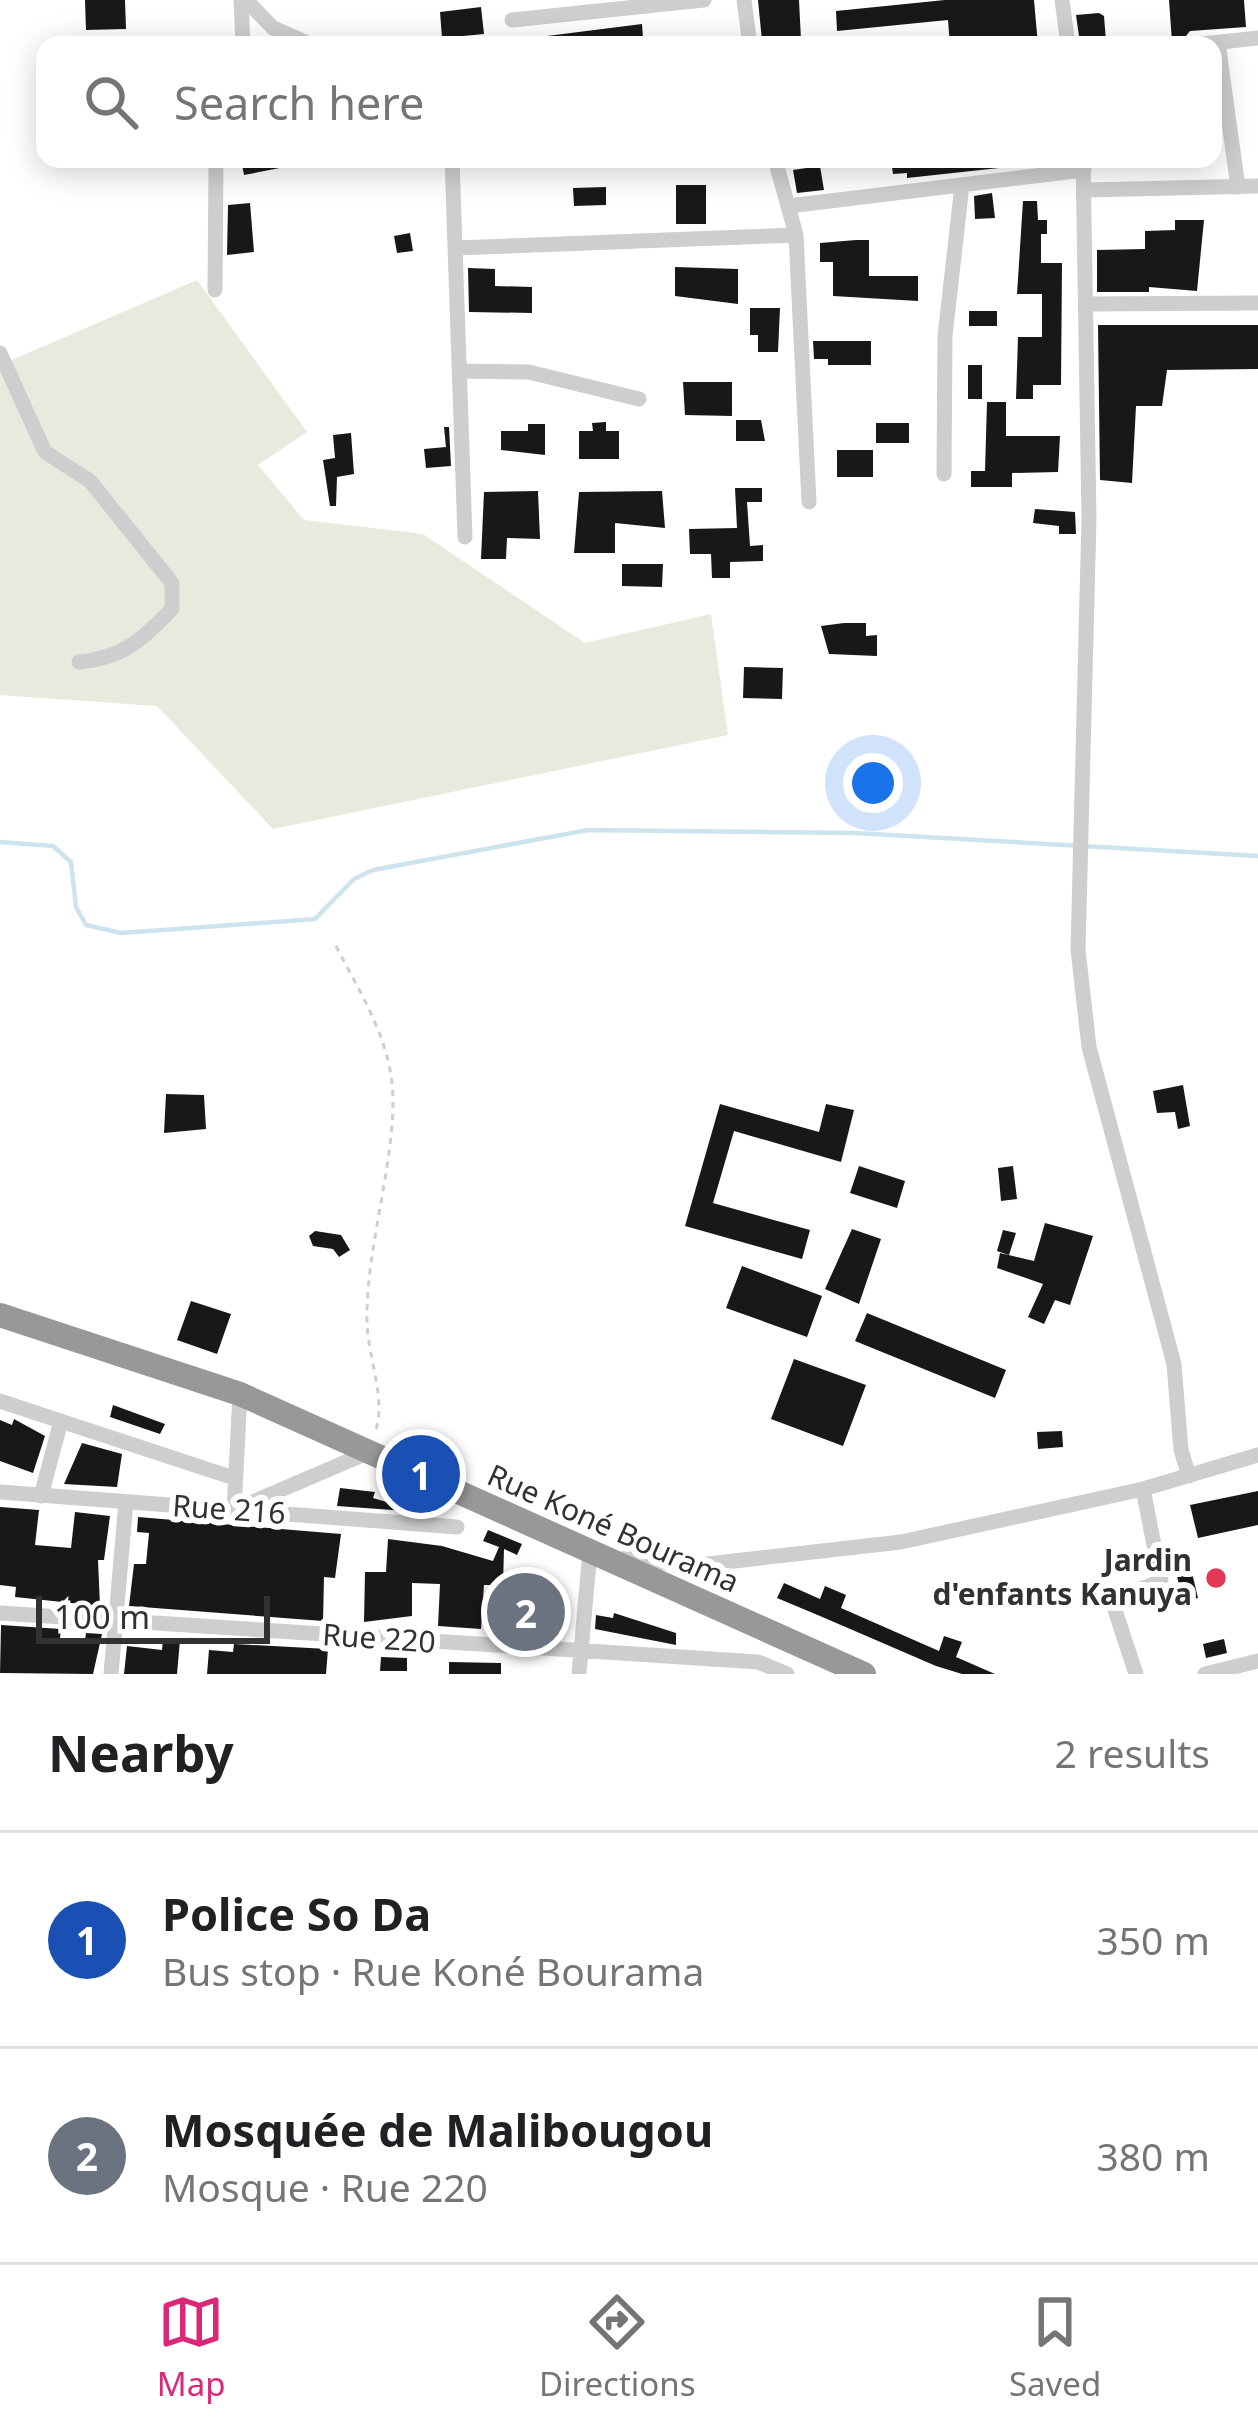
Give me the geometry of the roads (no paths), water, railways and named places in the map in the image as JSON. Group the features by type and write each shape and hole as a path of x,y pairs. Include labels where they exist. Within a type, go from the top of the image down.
{"highway":[{"name":"Rue Koné Bourama","path":"0,1315 240,1394 864,1674"}],"street":[{"path":"243,36 244,0"},
{"path":"244,0 273,28 291,36"},
{"path":"512,20 704,0"},
{"path":"744,0 749,36"},
{"path":"1062,0 1067,36"},
{"path":"1222,42 1258,38"},
{"path":"1222,72 1238,187"},
{"path":"215,290 216,168"},
{"path":"452,168 465,537"},
{"path":"778,168 796,235 808,502"},
{"path":"789,206 1065,168"},
{"path":"1083,168 1089,518 1078,950 1089,1047 1174,1364 1181,1450 1189,1476"},
{"path":"944,474 944,336 962,185"},
{"path":"1087,190 1258,186"},
{"path":"455,248 796,235"},
{"path":"1086,304 1258,303"},
{"path":"0,353 45,452 90,481 172,583 172,609 137,646 109,659 79,662"},
{"path":"460,370 529,372 639,399"},
{"path":"240,1394 234,1510 367,1453"},
{"path":"0,1401 234,1478"},
{"path":"41,1496 61,1421"},
{"path":"578,1674 590,1551 663,1565 707,1565 901,1542 1144,1489 1258,1455"},
{"path":"1136,1674 1112,1600 1161,1581 1144,1489"},
{"name":"Rue 216","path":"0,1492 458,1527"},
{"path":"111,1674 126,1502"},
{"name":"Rue 220","path":"0,1612 758,1662 787,1674"},
{"path":"1205,1674 1258,1661"}],"waterway":[{"path":"0,842 53,846 71,862 76,907 86,925 121,933 315,919 354,879 373,870 588,830 855,833 1258,856"}],"place":[{"name":"Police So Da","path":"421,1474"},
{"name":"Jardin d'enfants Kanuya","path":"1216,1578"},
{"name":"Mosquée de Malibougou","path":"526,1612"}]}
